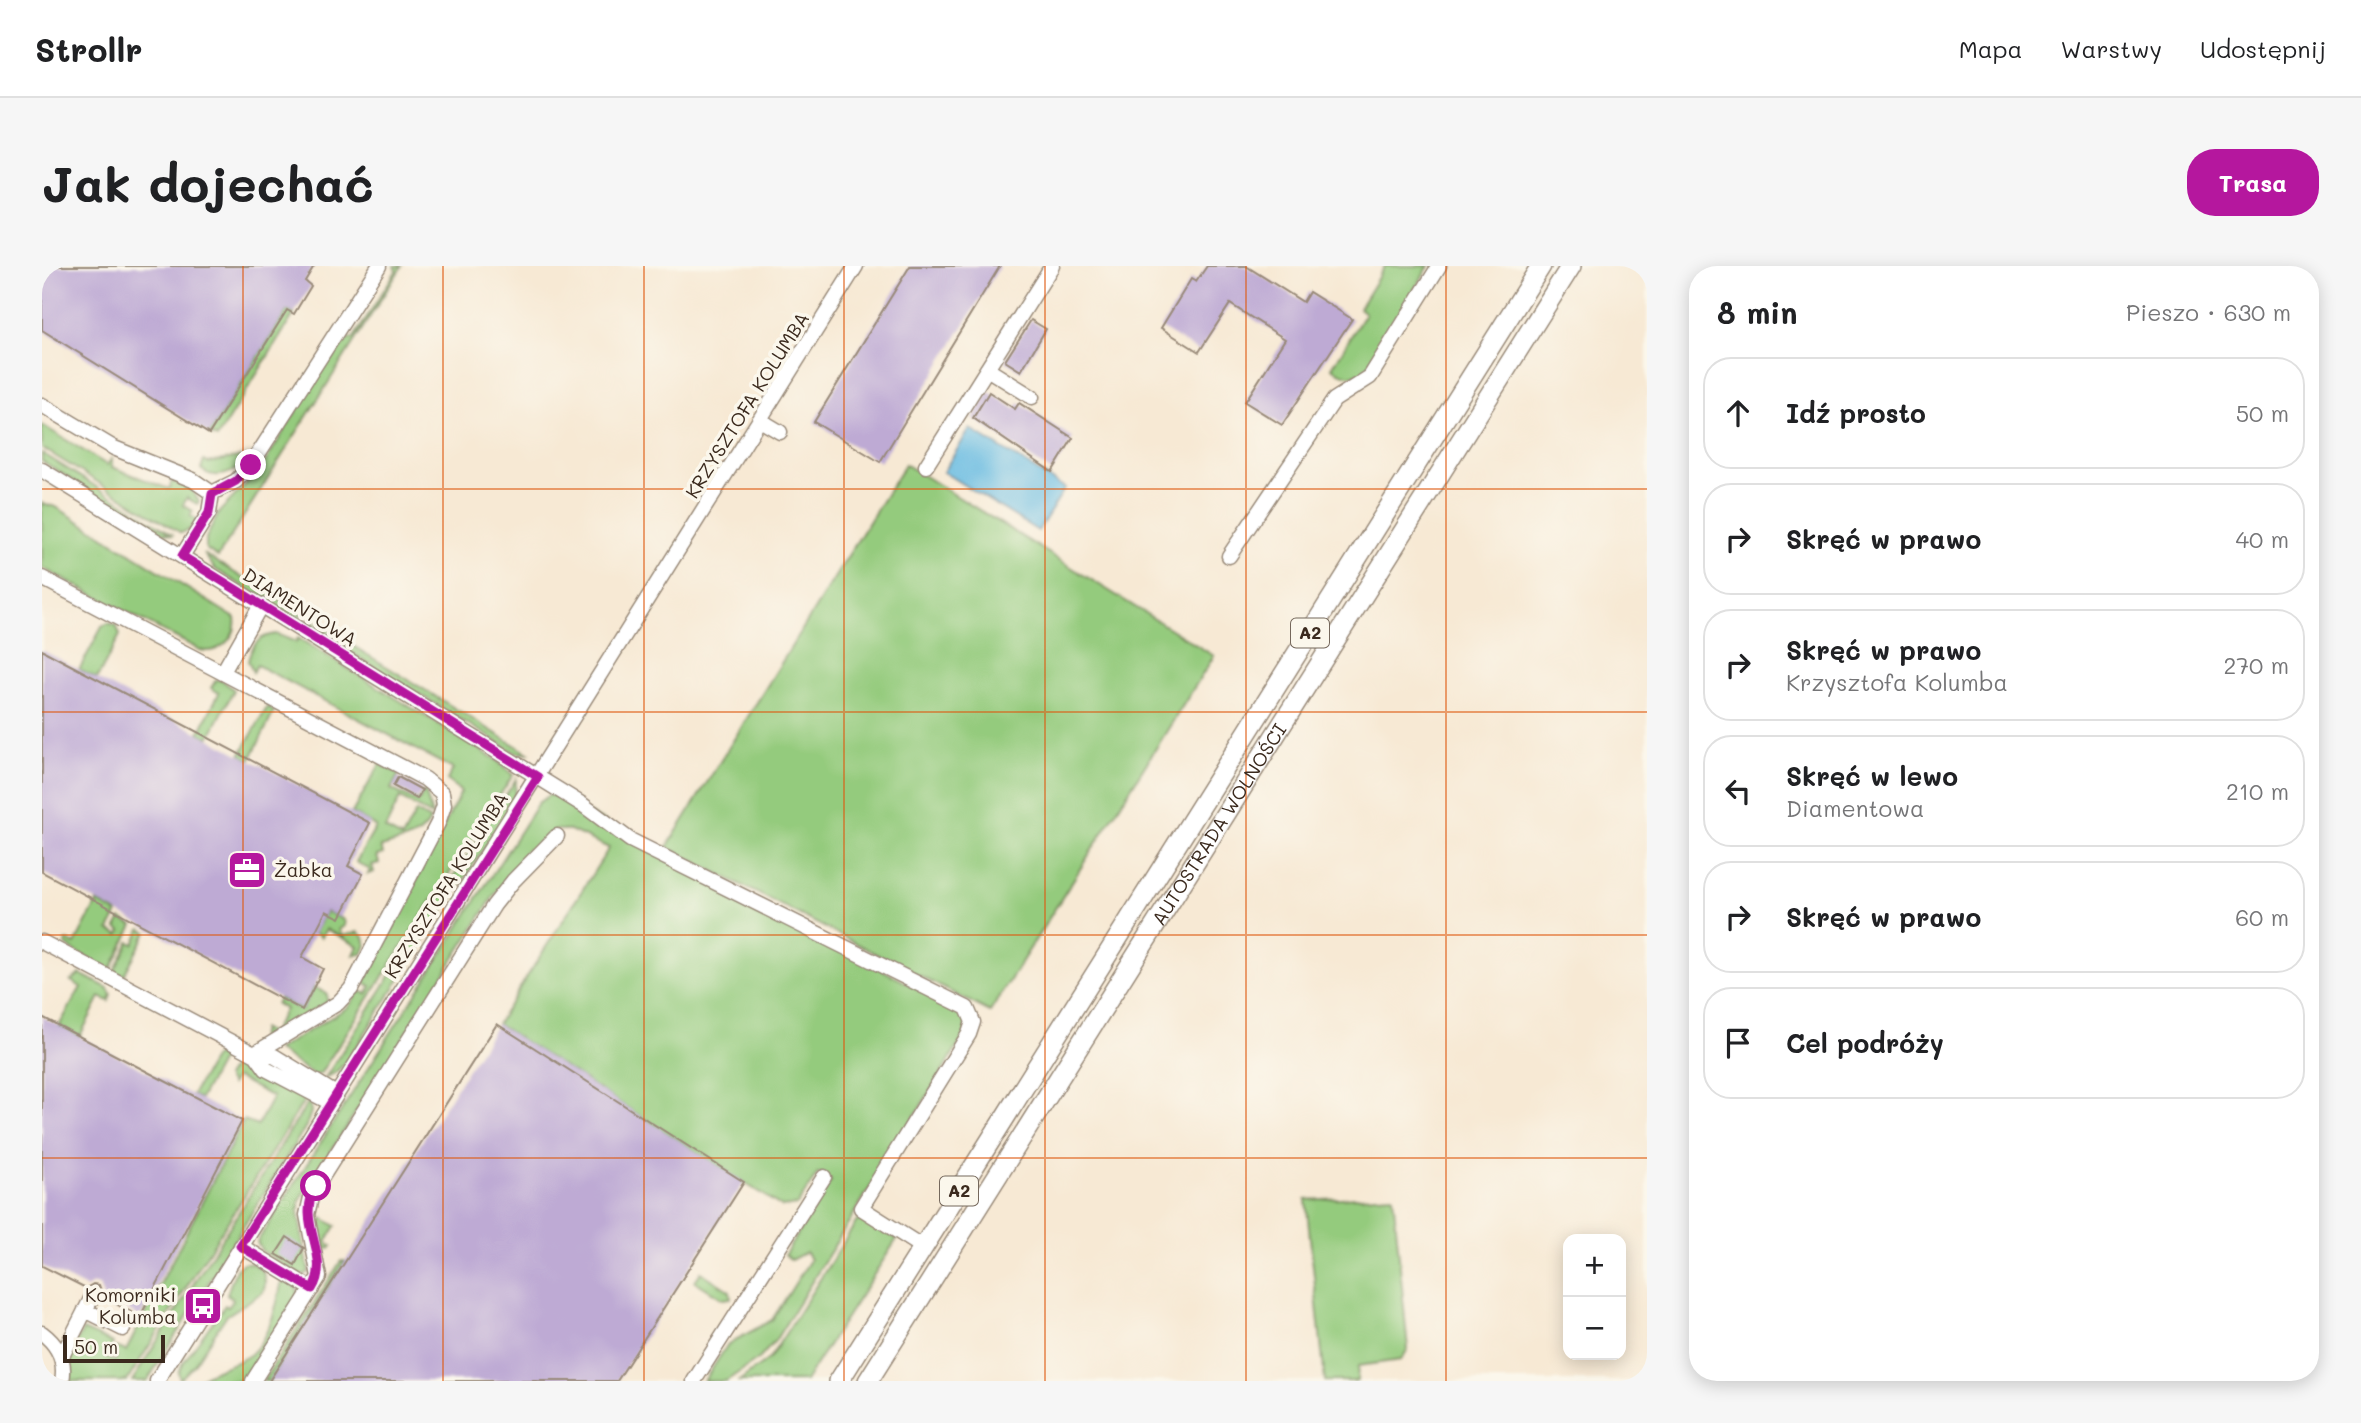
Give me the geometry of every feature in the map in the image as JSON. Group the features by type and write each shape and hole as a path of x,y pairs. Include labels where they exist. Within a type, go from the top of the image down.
{"highway":[{"name":"AUTOSTRADA WOLNOŚCI","path":"839,1381 1541,266"},
{"name":"AUTOSTRADA WOLNOŚCI","path":"867,1381 1570,266"}],"street":[{"path":"212,494 236,481 251,465 379,266"},
{"name":"KRZYSZTOFA KOLUMBA","path":"156,1381 538,777 856,266"},
{"path":"926,466 1052,266"},
{"path":"1229,556 1334,400 1370,377 1439,266"},
{"path":"988,369 1032,397"},
{"path":"42,405 114,448 193,480 212,494"},
{"path":"760,420 780,432"},
{"name":"DIAMENTOWA","path":"42,470 538,777 630,840 967,1008 973,1022 969,1034 861,1208 924,1248"},
{"path":"182,556 209,513 212,494"},
{"path":"42,578 425,779 439,789 444,799 438,823 347,994 338,1003 255,1054"},
{"path":"223,672 261,605"},
{"path":"253,1381 312,1289 319,1271 307,1214 312,1193 494,905 557,836"},
{"path":"42,942 255,1054 274,1056 333,1099"},
{"path":"694,1381 824,1177"},
{"path":"240,1246 312,1289"},
{"path":"61,1358 94,1293"},
{"path":"85,1310 123,1329"},
{"path":"42,1334 54,1345 61,1358 62,1381"}],"green space":[{"path":"394,266 402,266 218,557 206,549 206,538 220,511 261,469 324,366 349,338 353,339 396,271"},
{"path":"1385,266 1429,266 1367,368 1354,375 1341,373 1332,368 1365,313 1359,308"},
{"path":"287,310 294,314 217,438 209,434"},
{"path":"42,425 107,465 112,458 112,467 169,489 172,481 189,487 199,501 197,504 187,498 183,505 193,511 190,516 197,520 189,530 181,533 42,448"},
{"path":"42,453 174,535 155,531 42,461"},
{"path":"240,457 242,465 227,474 216,475 201,469 204,461 208,463"},
{"path":"905,464 1214,656 990,1012 667,847"},
{"path":"42,503 56,507 235,618 230,638 214,650 200,650 42,568"},
{"path":"204,554 302,614 298,620 215,569"},
{"path":"309,619 528,753 516,753 306,625"},
{"path":"108,623 116,625 120,635 97,679 79,670 102,627"},
{"path":"276,634 296,642 298,638 495,759 513,775 320,1074 314,1075 277,1050 348,1007 360,991 367,994 371,986 364,983 461,792 447,780 453,769 257,665 253,672 248,661 254,646 261,639"},
{"path":"216,680 222,680 234,690 209,738 199,733 219,693 211,688"},
{"path":"268,706 274,712 250,760 240,755"},
{"path":"380,764 399,774 391,789 418,802 425,790 432,816 400,798 385,829 402,838 416,812 430,820 416,835 381,847 383,854 377,856 379,863 372,865 374,872 368,874 370,870 356,862 376,827 352,813"},
{"path":"516,779 515,797 506,814 347,1061 335,1073 325,1078"},
{"path":"549,795 557,796 967,1015 965,1035 775,1341 760,1358 726,1381 704,1381 728,1344 772,1320 810,1260 806,1252 791,1260 785,1254 831,1181 818,1173 797,1205 782,1207 497,1024 609,848 570,830 555,830 497,891 301,1198 298,1213 309,1272 302,1276 262,1251 257,1242 538,803"},
{"path":"97,902 118,913 109,930 119,935 121,931 116,928 121,919 133,925 110,971 65,945 66,940 75,944"},
{"path":"326,911 344,920 345,926 339,929 342,936 358,932 364,937 366,945 362,954 354,955 358,946 326,929 321,937 315,933"},
{"path":"141,929 147,932 124,975 114,972 129,942 134,944"},
{"path":"80,974 108,988 111,994 109,1001 100,997 80,1036 59,1026 81,987 71,981"},
{"path":"314,987 327,994 327,1002 272,1035 260,1038 262,1029 272,1033 285,1009 276,1004 279,998 302,1010"},
{"path":"214,1057 223,1057 200,1099 192,1095"},
{"path":"237,1060 306,1098 127,1381 71,1381 71,1352 83,1330 113,1343 106,1358 115,1361 117,1357 112,1354 116,1347 126,1351 244,1120 257,1126 273,1097 236,1077 231,1085 226,1077"},
{"path":"309,1101 311,1112 306,1126 147,1381 132,1381"},
{"path":"1393,1195 1408,1349 1401,1360 1358,1366 1357,1381 1325,1381 1306,1200"},
{"path":"323,1218 336,1226 326,1242 332,1246 328,1249 321,1245 317,1225"},
{"path":"864,1218 897,1239 805,1381 739,1381 770,1358 857,1221"},
{"path":"341,1261 345,1261 269,1381 263,1381"},
{"path":"243,1263 254,1264 262,1271 265,1280 263,1292 226,1316 193,1366 180,1379 178,1372 182,1364 225,1305 228,1307 233,1299 227,1294 236,1269"},
{"path":"701,1272 730,1291 731,1298 723,1299 695,1281"},
{"path":"282,1279 297,1288 298,1296 245,1381 197,1381 245,1358 258,1347 272,1319"}],"water":[{"path":"970,429 1065,488 1038,531 943,472"}],"building":[{"path":"42,266 314,266 305,281 311,286 294,314 287,310 209,434 42,330"},
{"path":"910,266 1000,266 880,462 814,422"},
{"path":"1207,266 1246,266 1303,302 1309,292 1352,319 1282,425 1245,402 1285,339 1230,304 1199,352 1161,328 1191,279 1196,282"},
{"path":"1031,320 1046,329 1021,371 1005,361"},
{"path":"989,392 1015,409 1019,403 1073,438 1052,472 973,418"},
{"path":"42,650 370,823 348,866 363,874 340,918 326,911 302,957 323,969 302,1010 42,872"},
{"path":"398,777 422,790 417,799 393,786"},
{"path":"42,1017 242,1121 140,1317 103,1297 99,1285 93,1284 86,1288 42,1266"},
{"path":"497,1024 744,1182 617,1381 269,1381"},
{"path":"287,1237 304,1248 295,1265 276,1254"}],"place":[{"name":"Żabka","path":"247,870"},
{"name":"Komorniki Kolumba","path":"203,1306"}],"route":[{"path":"251,465 236,481 212,494 209,513 182,556 538,777 240,1246 312,1289 319,1277 319,1271 307,1208 316,1186"}]}
